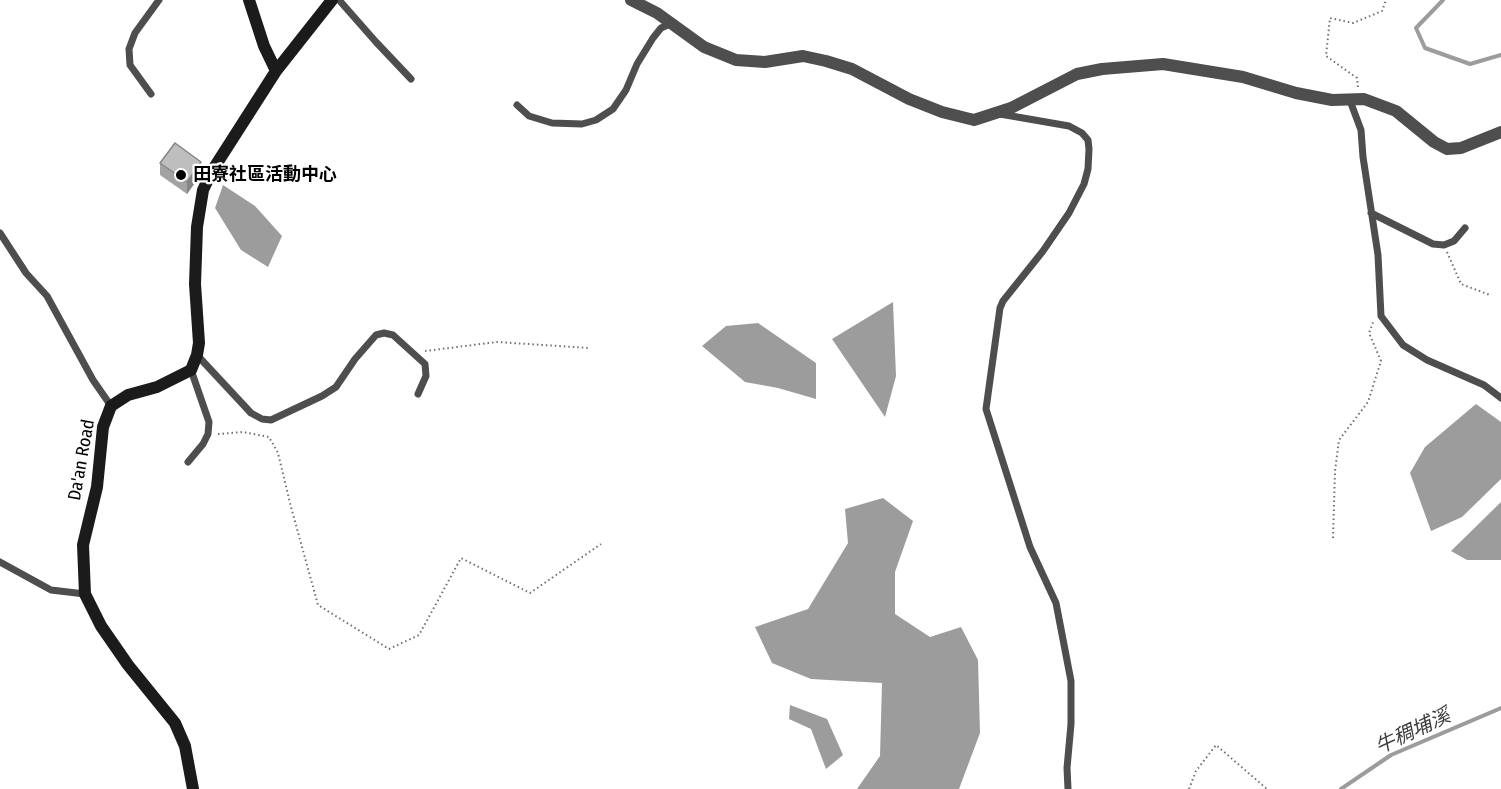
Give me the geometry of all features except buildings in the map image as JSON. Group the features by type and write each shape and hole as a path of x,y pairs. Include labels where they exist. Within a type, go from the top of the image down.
{"street":[{"path":"249,0 264,46 276,71"},
{"path":"191,370 199,343 195,284 196,226 203,190 212,171 276,71 332,0"},
{"path":"631,0 657,13 705,47 736,60 765,62 803,56 852,69 909,99 942,112 974,120 1011,108 1077,74 1102,69 1163,64 1243,77 1296,93 1332,100 1353,98 1396,111 1434,142 1448,149 1461,148 1501,132"},
{"name":"Da'an Road","path":"191,370 157,387 128,395 111,406 103,428 97,487 83,546 85,594 101,626 128,666 175,723 185,746 194,789"}],"lane":[{"path":"151,94 130,65 129,49 135,33 159,0"},
{"path":"339,0 411,78"},
{"path":"518,105 529,116 552,123 582,124 596,120 613,110 653,38 662,28 670,24"},
{"path":"1353,98 1361,130 1378,255 1381,316 1403,345 1427,360 1484,385 1501,398"},
{"path":"994,113 1069,126 1083,133 1088,140 1089,148 1088,169 1084,184 1069,213 1000,308 987,409 1030,547 1056,603 1071,681 1068,789"},
{"path":"1371,213 1433,244 1444,245 1454,241 1465,228"},
{"path":"0,233 26,273 47,296 93,380 111,406"},
{"path":"197,355 251,413 262,419 271,420 336,387 355,359 376,335 384,333 393,335 425,364 426,376 418,394"},
{"path":"188,462 203,444 208,434 209,422 191,370"},
{"path":"0,562 51,590 85,594"}],"path":[{"path":"1353,98 1357,78 1326,56 1330,18 1353,23 1382,11 1386,0"},
{"path":"1444,245 1461,284 1490,295"},
{"path":"1333,538 1335,471 1340,440 1368,402 1381,361 1369,333 1380,302"},
{"path":"413,352 497,342 590,348"},
{"path":"208,434 224,435 243,432 269,437 278,453 318,605 389,649 419,635 461,558 530,593 601,544"},
{"path":"1189,789 1196,771 1216,746 1268,789"}],"shaded area":[{"path":"223,185 255,206 282,236 268,267 241,250 215,208"},
{"path":"893,302 896,376 885,417 832,339"},
{"path":"758,323 816,363 816,399 778,388 745,382 702,346 726,326"},
{"path":"1476,404 1501,422 1501,479 1462,517 1431,531 1410,473 1425,447"},
{"path":"883,498 913,521 895,572 895,614 930,637 961,627 978,660 980,733 959,789 857,789 880,756 882,683 811,679 772,663 755,627 808,609 848,543 845,509"},
{"path":"1501,502 1501,560 1467,560 1451,551"},
{"path":"790,705 827,719 843,755 826,769 811,729 789,719"}],"waterway":[{"name":"牛稠埔溪","path":"1443,0 1416,28 1425,48 1470,64 1501,55"},
{"name":"牛稠埔溪","path":"1341,789 1391,755 1501,708"}],"place":[{"name":"田寮社區活動中心","path":"181,175"}]}
